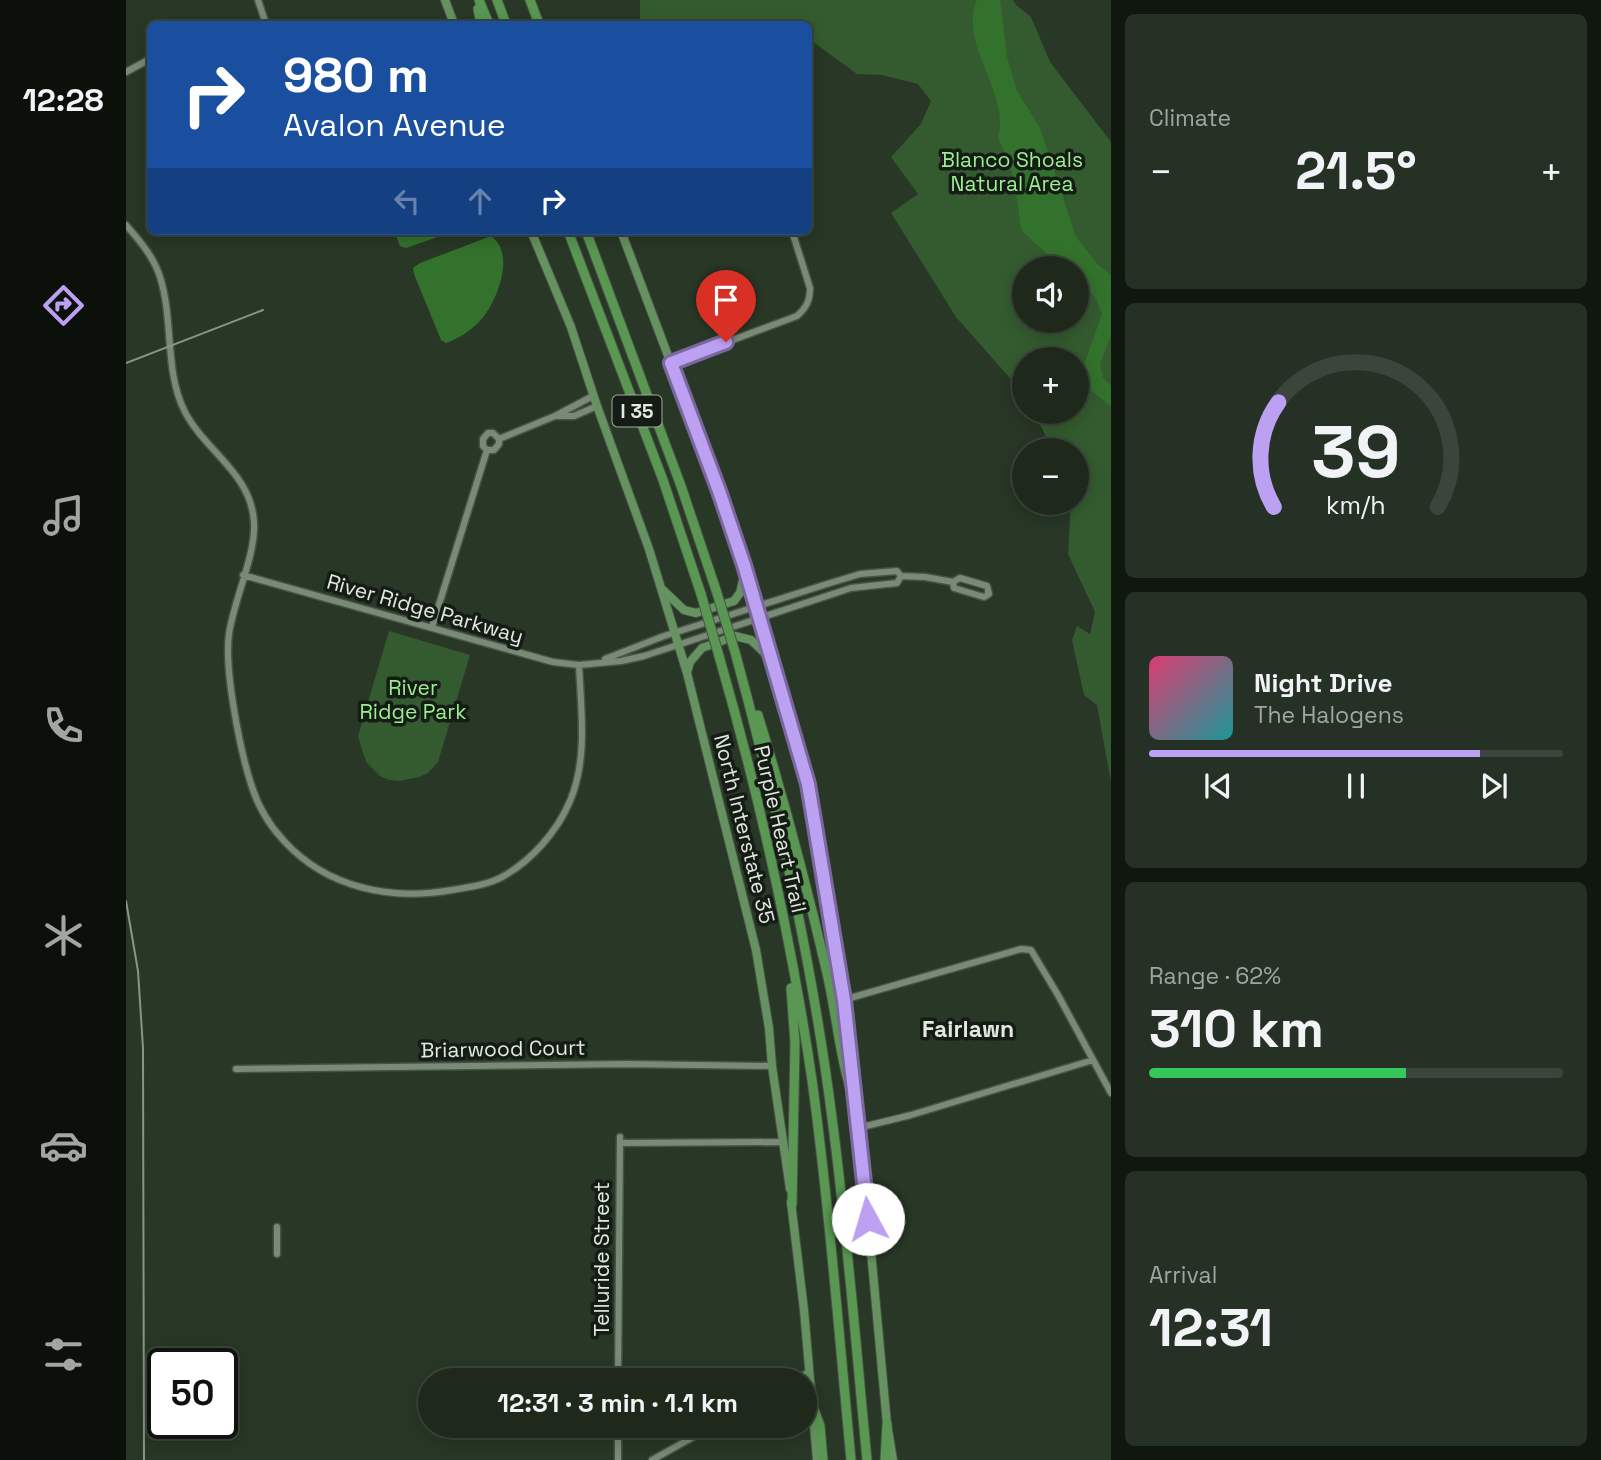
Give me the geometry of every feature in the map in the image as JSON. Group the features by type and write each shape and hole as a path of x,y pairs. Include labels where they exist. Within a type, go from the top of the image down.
{"highway":[{"path":"478,0 481,21"},
{"path":"478,0 488,21"},
{"path":"497,0 505,21"},
{"path":"531,0 539,21"},
{"name":"Purple Heart Trail","path":"570,235 663,480 701,594 755,790 801,1012 819,1141 851,1460"},
{"name":"Purple Heart Trail","path":"587,235 673,462 736,652 789,866 821,1045 838,1169 867,1460"},
{"path":"736,652 761,725 798,859 827,976 845,1073 855,1103"},
{"path":"788,944 795,1043 792,1205"},
{"path":"817,1418 823,1460"},
{"path":"885,1460 887,1424"}],"main road":[{"path":"445,0 453,21"},
{"name":"North Interstate 35","path":"533,235 571,327 675,633 755,950 769,1028 792,1205 809,1368"},
{"path":"623,235 719,491 744,565 808,784 844,1000 887,1424 893,1460"},
{"path":"661,588 684,610 696,613 734,601 744,584 744,565"},
{"path":"687,673 690,662 702,648 736,636 757,644 771,660"},
{"name":"North Interstate 35","path":"815,1438 817,1460"}],"street":[{"path":"258,0 265,21"},
{"path":"126,72 147,61"},
{"path":"126,225 140,240 159,274 164,292 174,377 184,411 197,430 232,468 245,488 254,524 229,637 228,667 252,787 266,817 282,839 311,866 337,879 376,892 435,893 488,883 522,864 559,821 570,802 578,776 581,752 579,665"},
{"path":"671,363 797,316 802,311 810,297 810,288 793,235"},
{"path":"499,439 555,416 593,396"},
{"path":"555,416 574,416 597,406"},
{"path":"487,450 482,444 484,436 493,433 499,439"},
{"path":"487,450 497,448 499,439"},
{"path":"432,627 487,450"},
{"name":"River Ridge Parkway","path":"600,662 675,633 860,574 897,571 901,576"},
{"name":"River Ridge Parkway","path":"243,575 499,646 526,656 579,665 632,658 851,588 897,583 901,576"},
{"name":"River Ridge Parkway","path":"901,576 925,576 953,582 960,578 987,586 989,594 984,597 964,592 954,588 953,582"},
{"path":"844,1000 1021,949 1031,950 1111,1093"},
{"path":"858,1128 911,1115 1093,1060"},
{"name":"Briarwood Court","path":"236,1069 627,1064 772,1066"},
{"name":"Telluride Street","path":"618,1368 620,1140 783,1142"},
{"path":"277,1227 277,1254"},
{"path":"618,1438 618,1460"},
{"path":"652,1460 691,1438"}],"green space":[{"name":"Blanco Shoals Natural Area","path":"640,0 1013,0 1031,17 1050,62 1111,142 1111,782 1097,705 1084,695 1072,640 1077,626 1090,634 1095,612 1068,554 1070,515 1089,515 1089,438 1047,438 1040,424 1089,424 1089,347 1012,347 1012,380 956,317 891,213 918,194 891,157 921,124 931,101 918,84 882,75 857,74 812,41 812,21 640,21"},
{"name":"River Ridge Park","path":"389,631 470,655 438,762 428,773 400,781 380,776 367,763 358,736"}],"shaded area":[{"path":"977,0 1000,0 1007,57 1017,91 1040,128 1076,237 1098,265 1111,275 1111,335 1100,364 1103,378 1111,386 1111,406 1089,389 1089,351 1102,314 1095,297 1089,291 1089,256 1049,256 1021,230 1011,171 998,138 998,103 974,35 973,17"},
{"path":"396,235 443,235 406,248 400,246"},
{"path":"491,236 499,244 503,267 492,304 479,322 446,343 441,340 413,268"}],"railway":[{"path":"126,363 263,310"},
{"path":"126,901 138,971 143,1048 144,1460"}],"district":[{"name":"Fairlawn","path":"968,1029"}],"route":[{"path":"726,342 671,363 744,565 808,784 844,1000 868,1219"}]}
